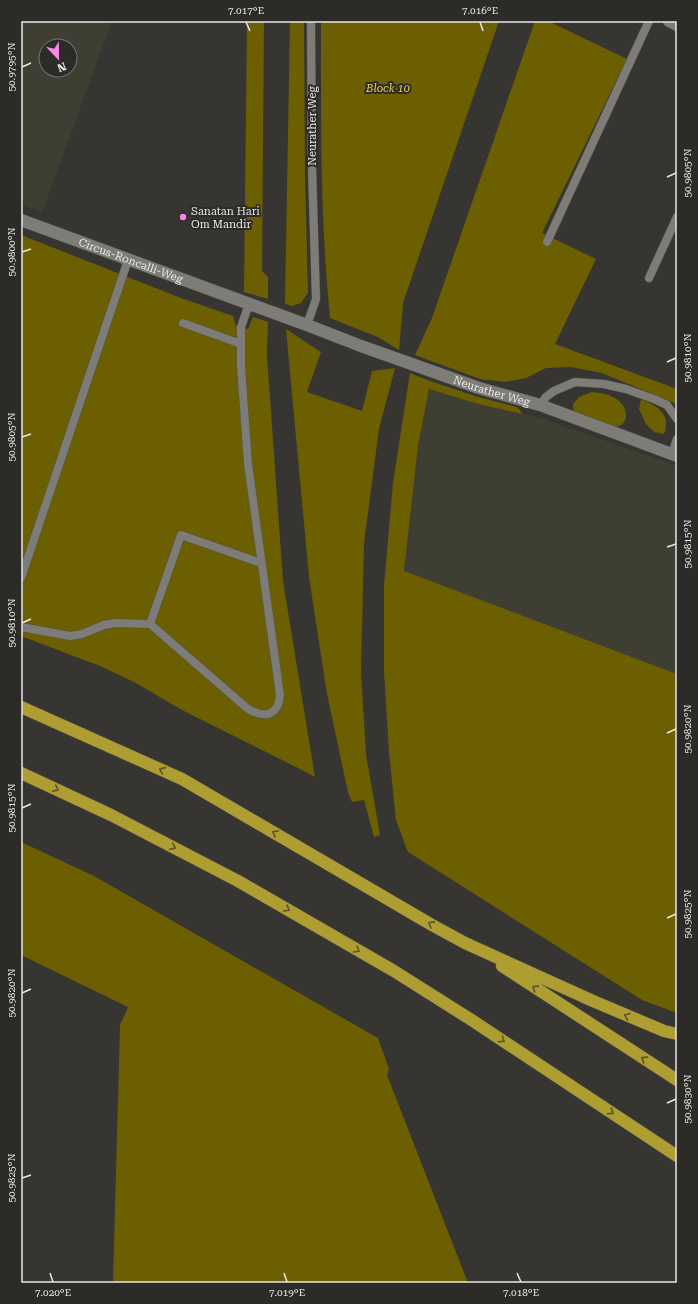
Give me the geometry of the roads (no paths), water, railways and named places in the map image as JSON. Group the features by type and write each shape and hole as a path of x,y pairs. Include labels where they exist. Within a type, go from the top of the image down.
{"highway":[{"path":"21,707 182,779 432,925 465,942 593,1001 664,1031 677,1034"},
{"path":"21,773 111,815 238,881 388,967 470,1019 677,1156"},
{"path":"465,942 677,1080"}],"street":[{"path":"669,21 677,25"},
{"name":"Circus-Roncalli-Weg","path":"21,220 245,302"},
{"name":"Neurather Weg","path":"245,302 361,346 479,388 540,405 675,455"}],"lane":[{"name":"Neurather Weg","path":"307,325 316,299 312,167 311,21"},
{"path":"546,242 649,21"},
{"path":"649,278 677,217"},
{"path":"21,578 128,260"},
{"path":"21,628 70,636 82,634 104,625 116,623 150,624 248,709 262,715 270,714 276,709 280,695 248,464 241,366 241,327 245,302"},
{"path":"183,323 241,344"},
{"path":"540,405 546,397 554,391 574,382 604,384 626,389 654,399 667,406 677,419"},
{"path":"675,455 677,439"},
{"path":"150,624 181,535 261,563"}],"place":[{"name":"Sanatan Hari Om Mandir","path":"183,217"}],"park label":[{"name":"Block 10","path":"388,88"}]}
